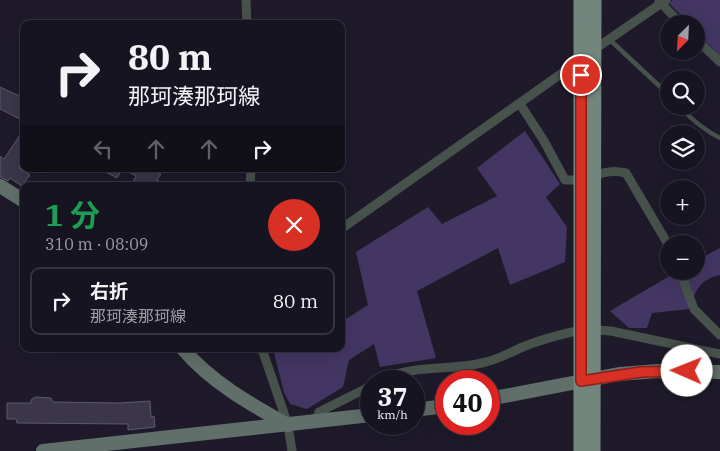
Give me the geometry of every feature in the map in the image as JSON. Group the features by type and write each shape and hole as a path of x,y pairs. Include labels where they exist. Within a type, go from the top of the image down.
{"main road":[{"path":"581,0 581,60 587,178"},
{"path":"581,451 587,379 587,178 594,0"},
{"path":"587,379 593,451"}],"street":[{"path":"246,0 246,20"},
{"path":"345,226 520,104 662,1 674,15"},
{"path":"705,48 720,62"},
{"path":"520,104 544,140 565,180 587,178 615,170 626,173 663,235"},
{"path":"0,186 20,198"},
{"path":"683,280 694,309 720,335"},
{"path":"414,370 483,363 548,338 587,330 621,332 720,354"},
{"path":"190,352 234,393 288,425"},
{"path":"263,352 288,425 292,451"},
{"path":"500,397 587,379 658,371 720,372"},
{"path":"315,422 319,412 360,392"},
{"path":"47,451 360,416"}],"lane":[{"path":"610,39 660,86"},
{"path":"687,115 708,132 720,138"}],"shaded area":[{"path":"672,0 720,0 720,56 705,40 705,15 680,15 669,3"},
{"path":"525,131 560,184 546,197 567,227 565,262 510,285 498,248 417,291 436,358 380,367 374,344 349,360 343,387 307,409 290,404 284,392 274,352 345,352 345,319 368,305 356,252 428,207 442,224 497,196 477,168"},
{"path":"720,248 720,275 707,280 699,287 689,309 652,313 647,328 629,328 610,311 663,280 705,280 705,256"}],"building":[{"path":"0,87 20,96 20,119 0,109"},
{"path":"20,135 20,172 25,172 30,175 25,182 20,182 20,185 10,178 8,181 0,177 0,156 4,159"},
{"path":"106,172 120,172 117,178"},
{"path":"129,172 157,172 161,174 157,180 160,182 133,182 136,176"},
{"path":"35,397 51,398 53,402 120,403 150,401 151,417 154,416 155,427 128,430 128,424 17,423 16,419 7,419 7,403 31,403 31,400"}],"route":[{"path":"581,75 581,381 641,372 687,371"}]}
